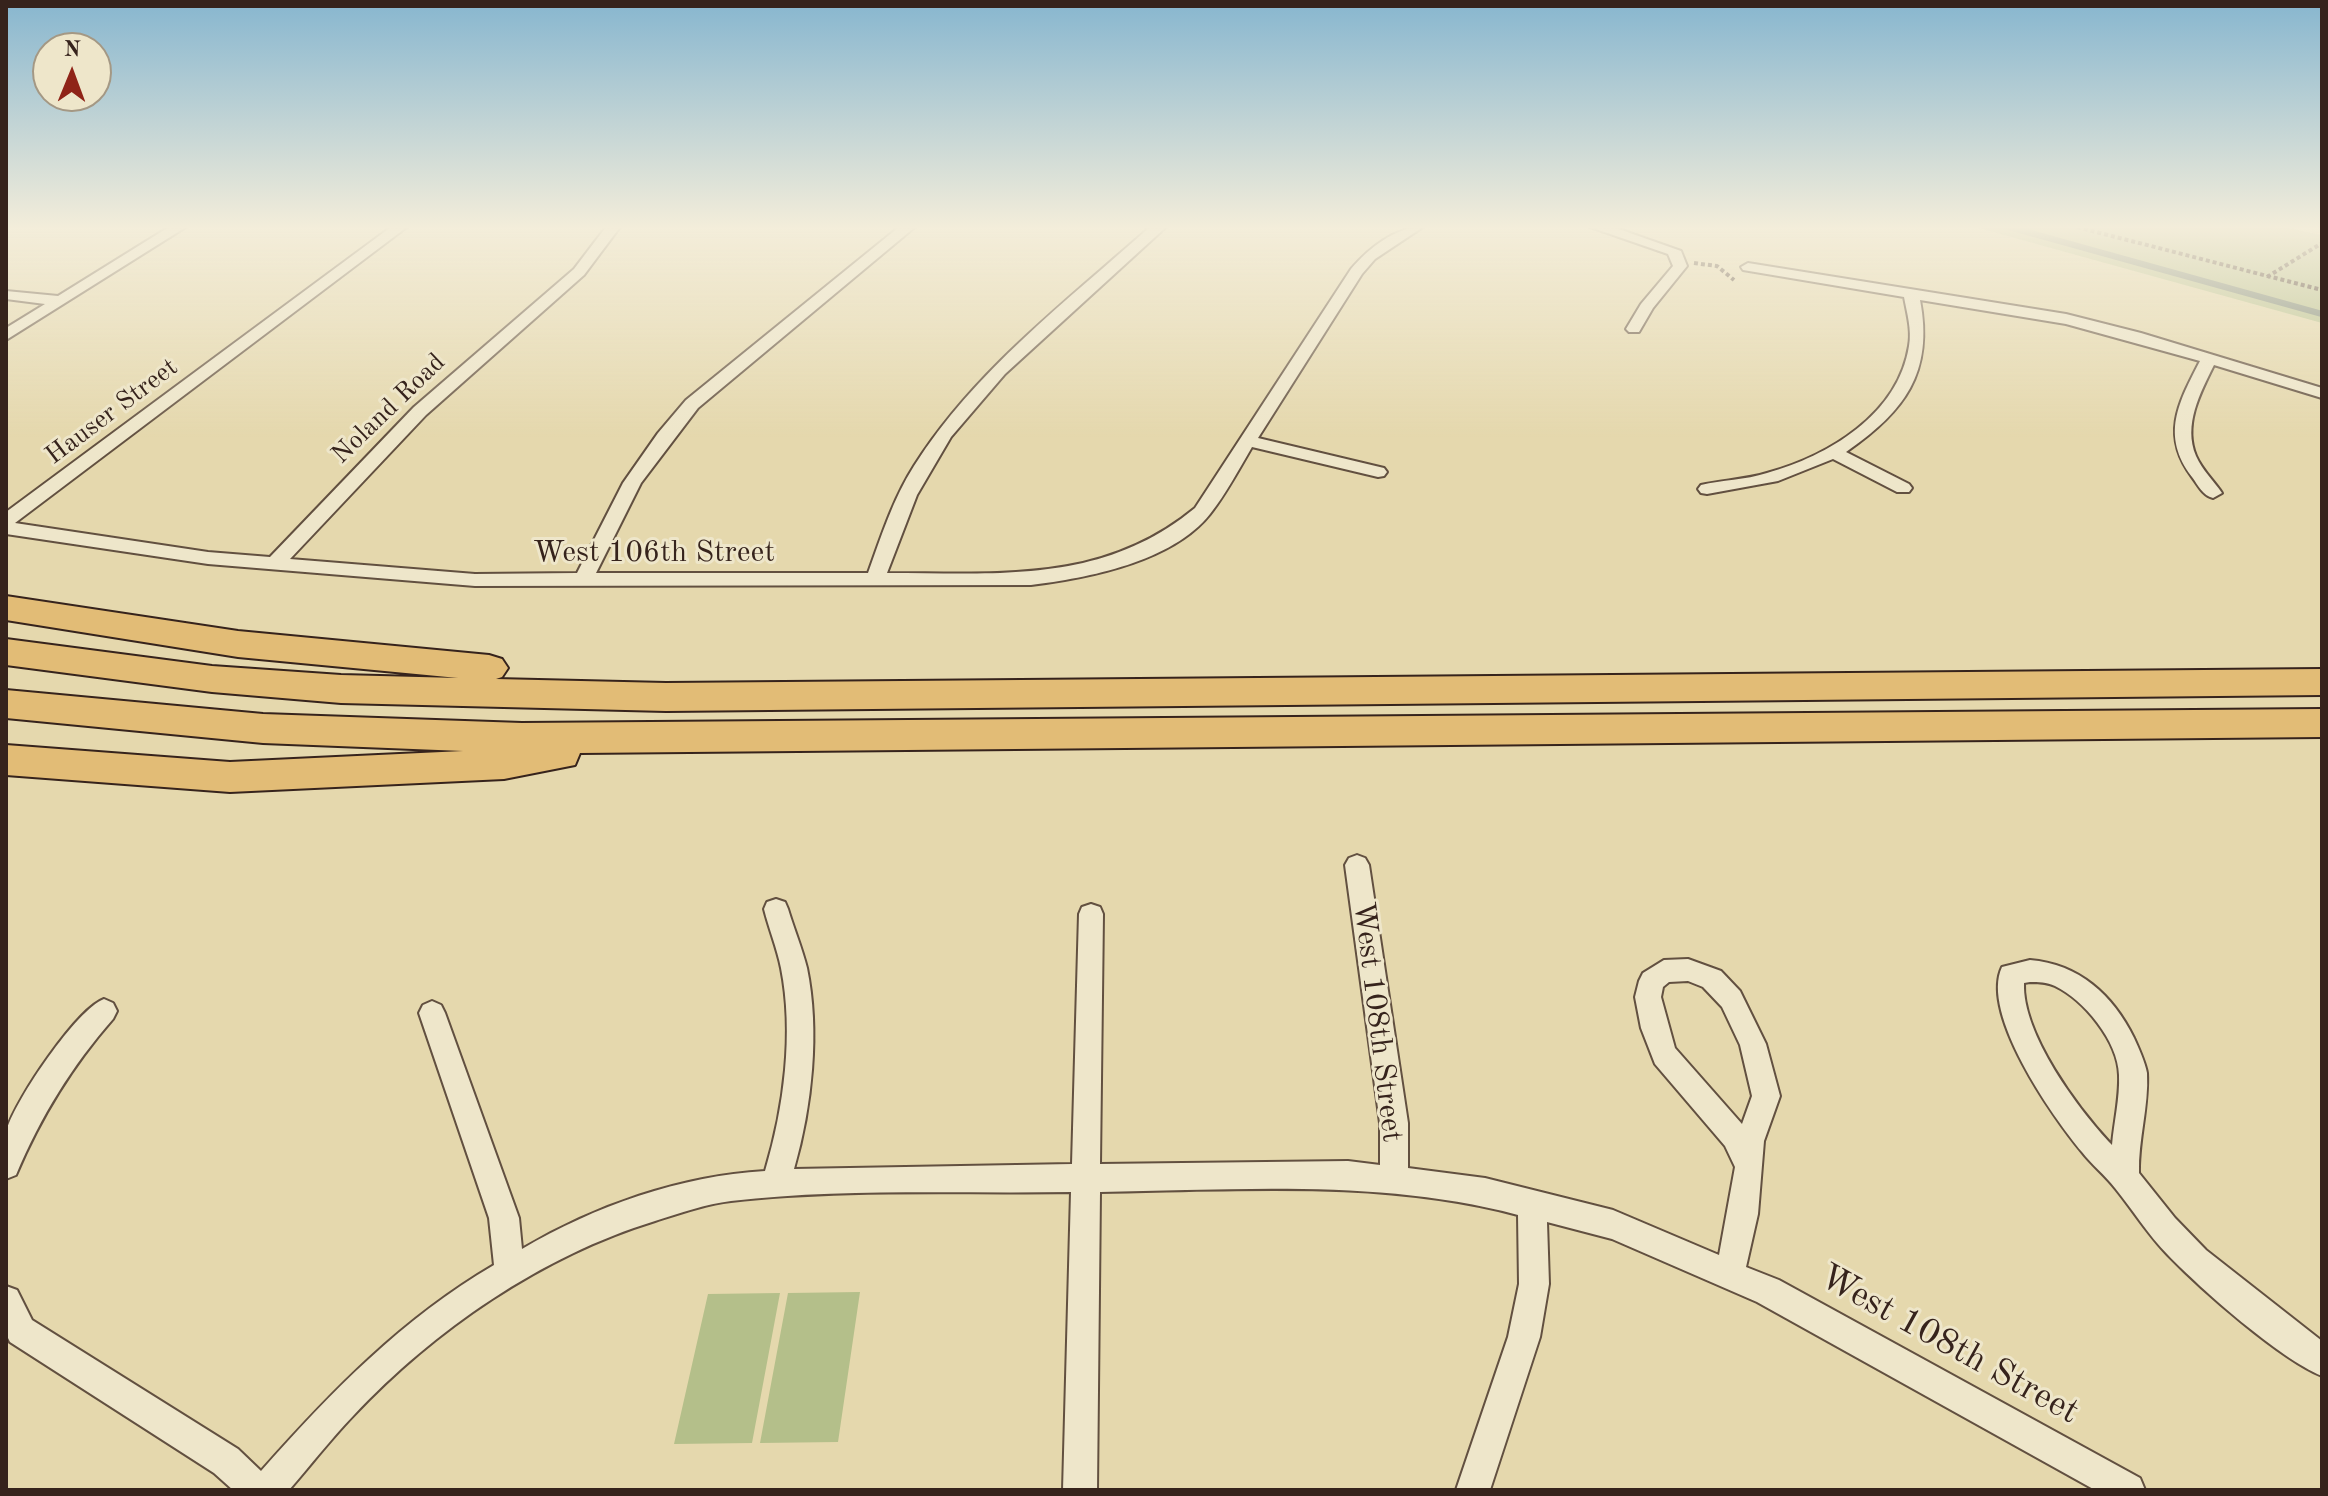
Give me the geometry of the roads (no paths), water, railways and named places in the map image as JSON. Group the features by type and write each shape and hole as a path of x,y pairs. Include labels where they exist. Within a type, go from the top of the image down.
{"highway":[{"path":"6,608 238,644 542,674 666,697"},
{"path":"6,652 212,679 341,689 666,697 2322,682"},
{"path":"6,704 89,715 267,730 655,739 2322,723"},
{"path":"6,760 230,777 504,764 655,739"}],"street":[{"path":"22,297 60,301"},
{"path":"6,335 67,297"},
{"name":"Hauser Street","path":"6,521 306,297"},
{"name":"Noland Road","path":"273,565 429,403 551,297"},
{"path":"583,581 632,483 664,437 692,404 723,376 821,297"},
{"path":"875,581 902,507 923,467 951,425 1019,355 1083,297"},
{"name":"West 106th Street","path":"6,528 91,543 273,565 475,580 1031,579 1087,571 1131,557 1177,534 1202,512 1340,297"},
{"path":"1634,329 1654,297"},
{"path":"1707,489 1734,487 1766,479 1831,451 1862,433 1900,394 1912,366 1917,344 1911,297"},
{"path":"1935,297 2053,316 2136,336 2322,393"},
{"path":"2209,358 2188,399 2183,432 2188,458 2213,493"},
{"path":"1250,441 1378,472"},
{"path":"1831,451 1903,488"},
{"name":"West 108th Street","path":"1357,865 1394,1123 1394,1179"},
{"path":"776,909 794,970 799,1032 786,1153 776,1183"},
{"path":"1080,1490 1091,914"},
{"path":"1730,1273 1749,1166 1750,1141 1766,1096 1753,1044 1731,999 1712,979 1688,970 1664,971 1652,981 1648,997 1654,1028 1664,1055 1735,1137 1749,1166"},
{"path":"2125,1178 2133,1071 2121,1039 2099,1007 2078,985 2045,971 2023,970 2011,975 2007,989 2033,1052 2089,1140 2178,1243 2214,1277 2322,1360"},
{"path":"6,1165 37,1095 68,1051 104,1011"},
{"path":"432,1013 504,1218 510,1273"},
{"name":"West 108th Street","path":"267,1490 310,1438 389,1359 460,1302 569,1238 626,1215 730,1187 776,1183 1348,1175 1485,1192 1613,1225 1730,1273 2128,1490"},
{"path":"1473,1490 1524,1337 1534,1284 1532,1205"},
{"path":"6,1301 21,1331 226,1461 257,1490"}],"waterway":[{"path":"2260,297 2322,314"}]}
